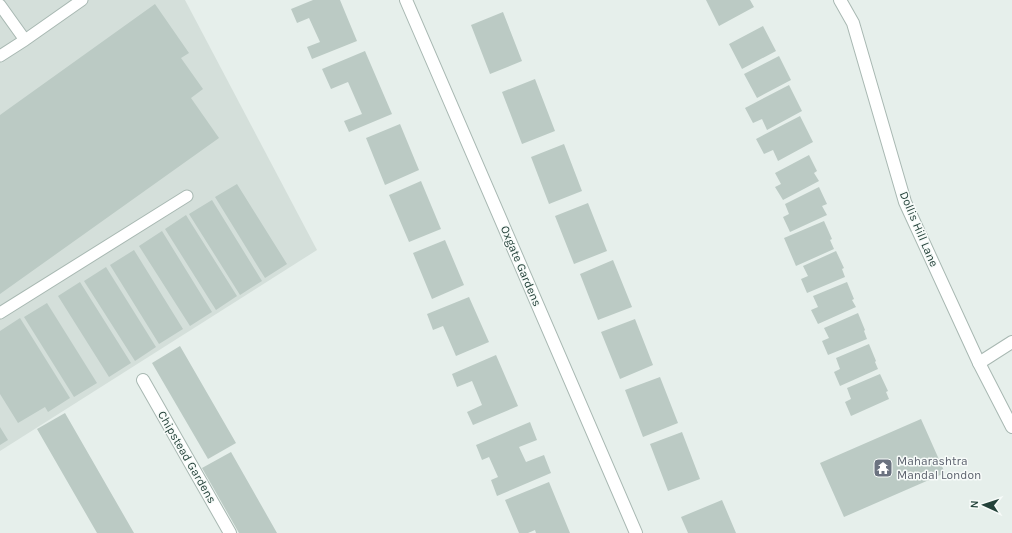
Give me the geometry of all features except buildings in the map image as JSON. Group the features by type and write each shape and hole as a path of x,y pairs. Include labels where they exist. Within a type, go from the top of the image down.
{"street":[{"name":"Oxgate Gardens","path":"406,0 636,533"},
{"name":"Dollis Hill Lane","path":"840,0 853,23 905,202 979,362 1012,427"},
{"path":"979,362 1012,342"},
{"name":"Chipstead Gardens","path":"143,380 230,533"}],"lane":[{"path":"0,56 82,0"},
{"path":"0,4 25,40"},
{"path":"0,313 187,196"}],"shaded area":[{"path":"0,0 185,0 317,250 0,451"}],"place":[{"name":"Maharashtra Mandal London","path":"883,468"}]}
